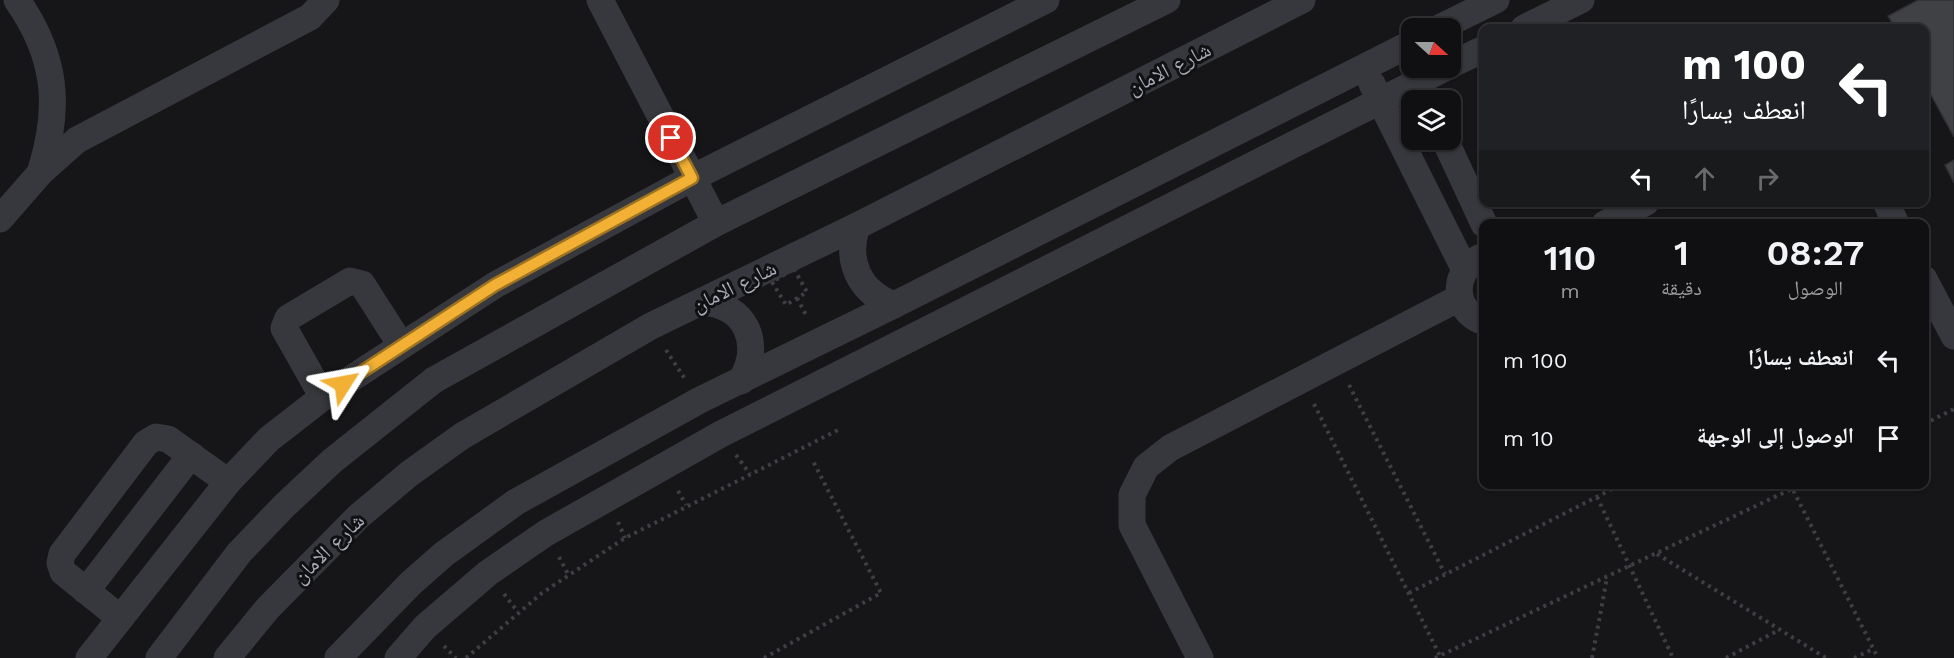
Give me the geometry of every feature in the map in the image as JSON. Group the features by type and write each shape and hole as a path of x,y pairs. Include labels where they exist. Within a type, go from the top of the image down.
{"street":[{"path":"17,0 37,31 49,65 54,101 51,137 41,172"},
{"path":"0,219 41,172 77,140 310,17 326,0"},
{"path":"600,0 716,223"},
{"path":"89,658 228,482 269,439 323,397 495,285 692,178 1046,0"},
{"path":"159,658 239,553 332,461 434,380 716,223 1167,0"},
{"name":"شارع الامان","path":"227,658 268,608 359,516 409,474 472,430 651,326 857,226 1302,0"},
{"path":"1459,18 1496,0"},
{"path":"1532,24 1581,0"},
{"path":"338,658 411,583 453,547 516,502 741,381 1401,48"},
{"path":"1461,60 1479,50"},
{"path":"1364,67 1380,100 1474,262 1458,288 1459,298 1465,310 1479,320"},
{"path":"1423,90 1436,78"},
{"path":"398,658 425,627 488,573 546,532 721,434 1380,100 1401,96"},
{"path":"1450,150 1482,219"},
{"path":"1614,219 1637,207"},
{"path":"857,226 852,249 856,272 871,293 894,305"},
{"path":"323,397 284,327 288,318 350,281 357,281 362,284 401,345"},
{"path":"1929,288 1954,336"},
{"path":"1200,658 1132,525 1132,495 1146,467 1170,448 1459,298"},
{"path":"702,302 723,306 733,312 747,330 751,356 741,381"},
{"path":"120,618 63,572 60,563 62,554 146,443 156,437 168,439 228,482"},
{"path":"86,591 190,455"}],"path":[{"path":"1337,361 1445,574"},
{"path":"1302,380 1441,657"},
{"path":"1929,422 1954,409"},
{"path":"466,658 542,593 625,538 840,429"},
{"path":"764,658 881,593 813,461"},
{"path":"1409,593 1613,489"},
{"path":"1435,658 1656,554 1787,489"},
{"path":"1792,489 1878,658"},
{"path":"1598,497 1672,658"},
{"path":"1656,554 1826,658"},
{"path":"1592,658 1607,577"},
{"path":"1726,658 1780,630"},
{"path":"1854,658 1873,649"}],"building":[{"path":"1918,0 1954,0 1954,137 1929,91 1929,24 1893,24 1888,16"},
{"path":"1954,160 1954,183 1945,165"}],"route":[{"path":"343,384 495,285 692,178 671,138"}]}
